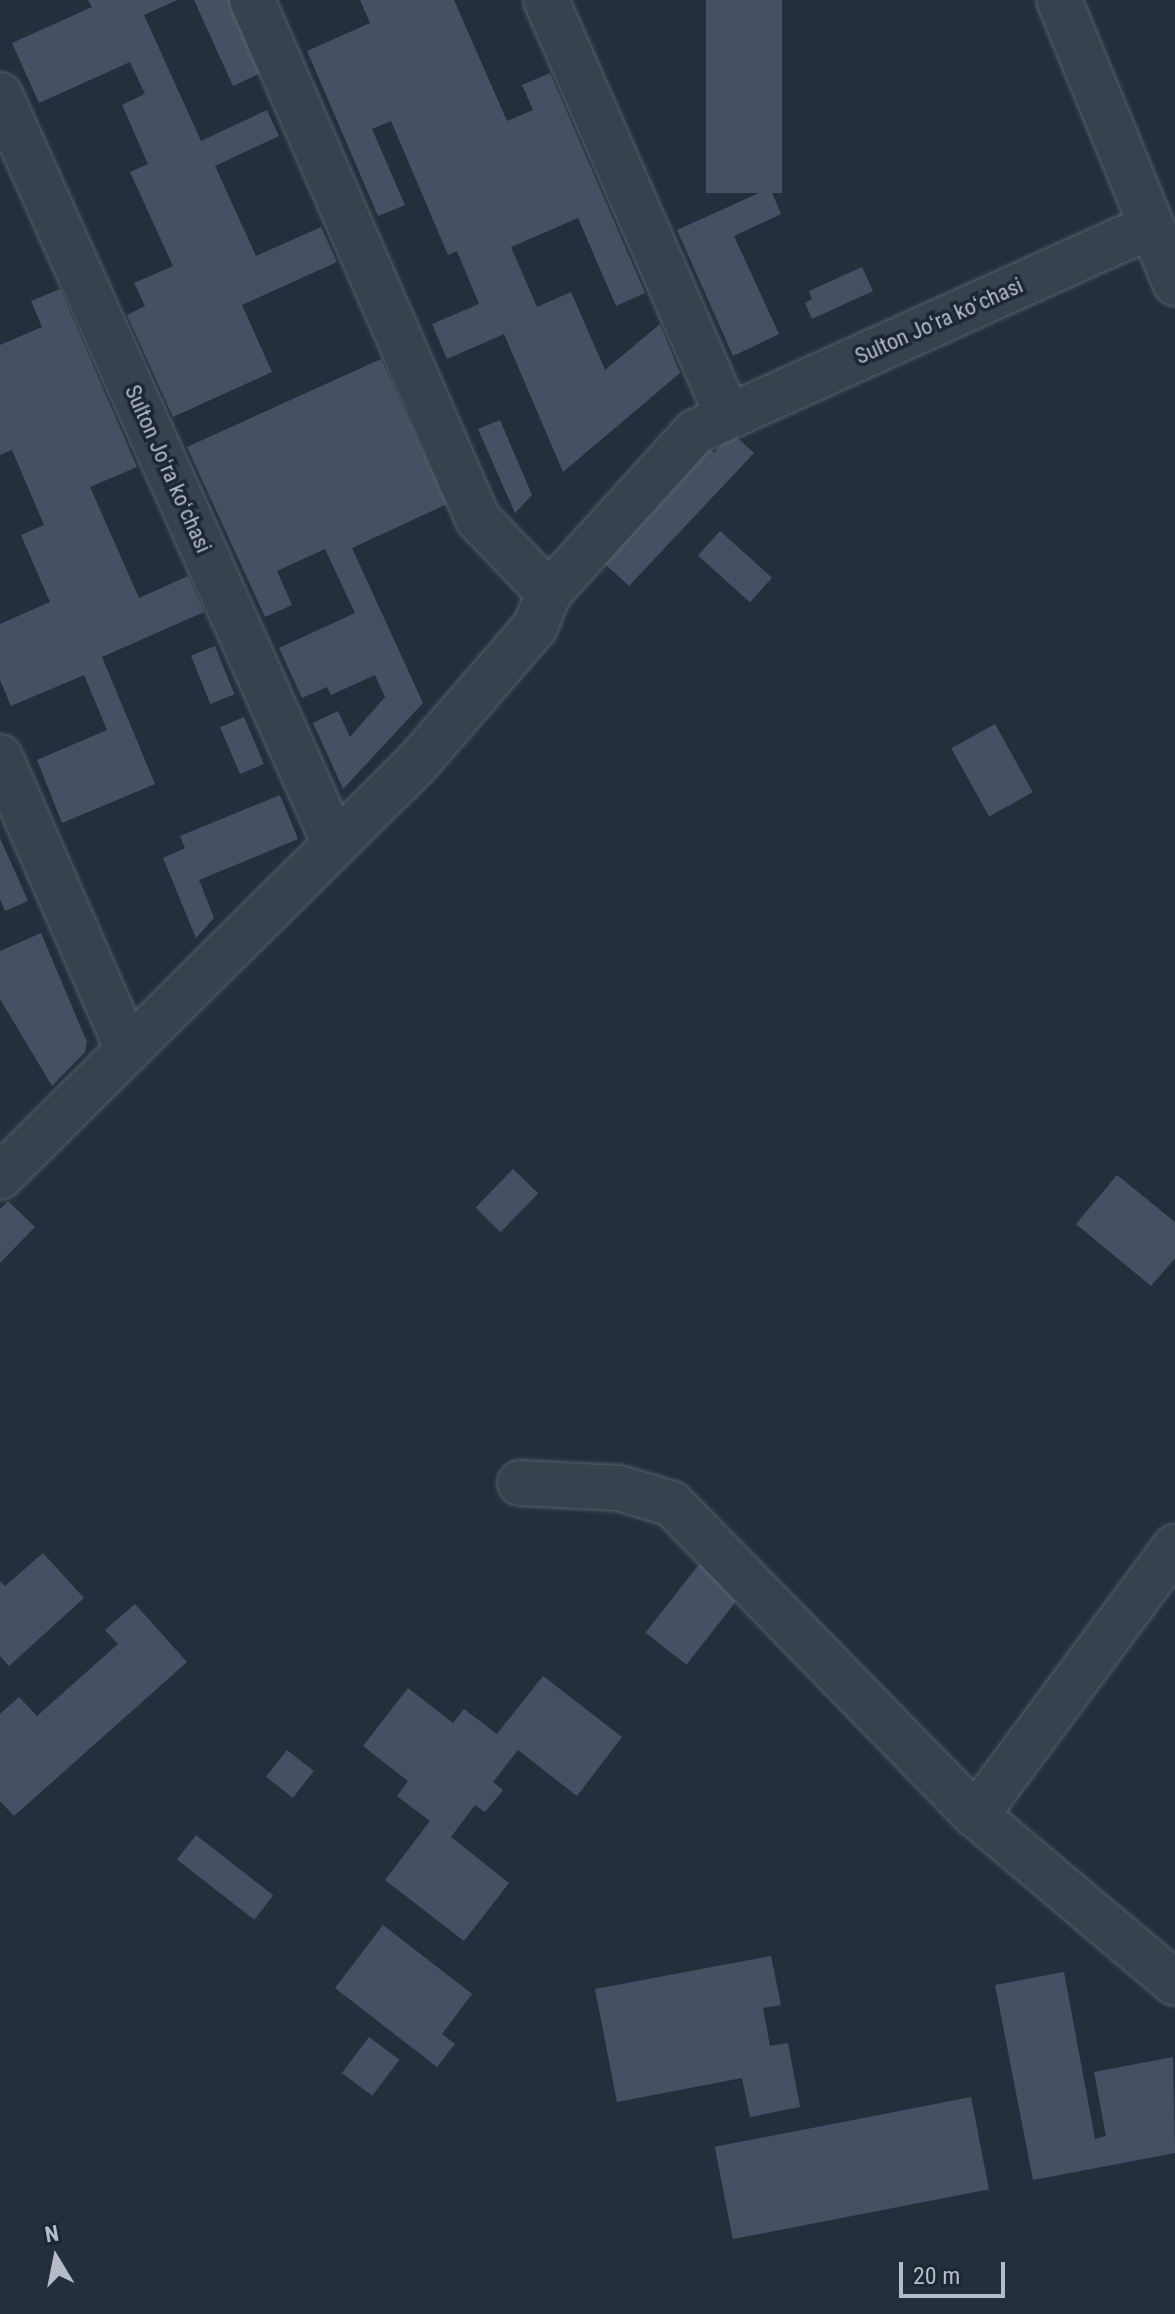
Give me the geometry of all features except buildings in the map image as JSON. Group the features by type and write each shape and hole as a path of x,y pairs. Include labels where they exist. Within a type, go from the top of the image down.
{"street":[{"path":"252,0 478,519 549,593"},
{"path":"546,0 728,416"},
{"path":"1059,0 1175,283"},
{"name":"Sulton Joʻra koʻchasi","path":"0,95 335,844"},
{"name":"Sulton Joʻra koʻchasi","path":"0,1177 418,762 535,627 549,593 695,432 1151,226"},
{"path":"0,757 128,1050"},
{"path":"520,1483 619,1488 672,1504 976,1815 1175,1983"},
{"path":"976,1815 1175,1547"}]}
